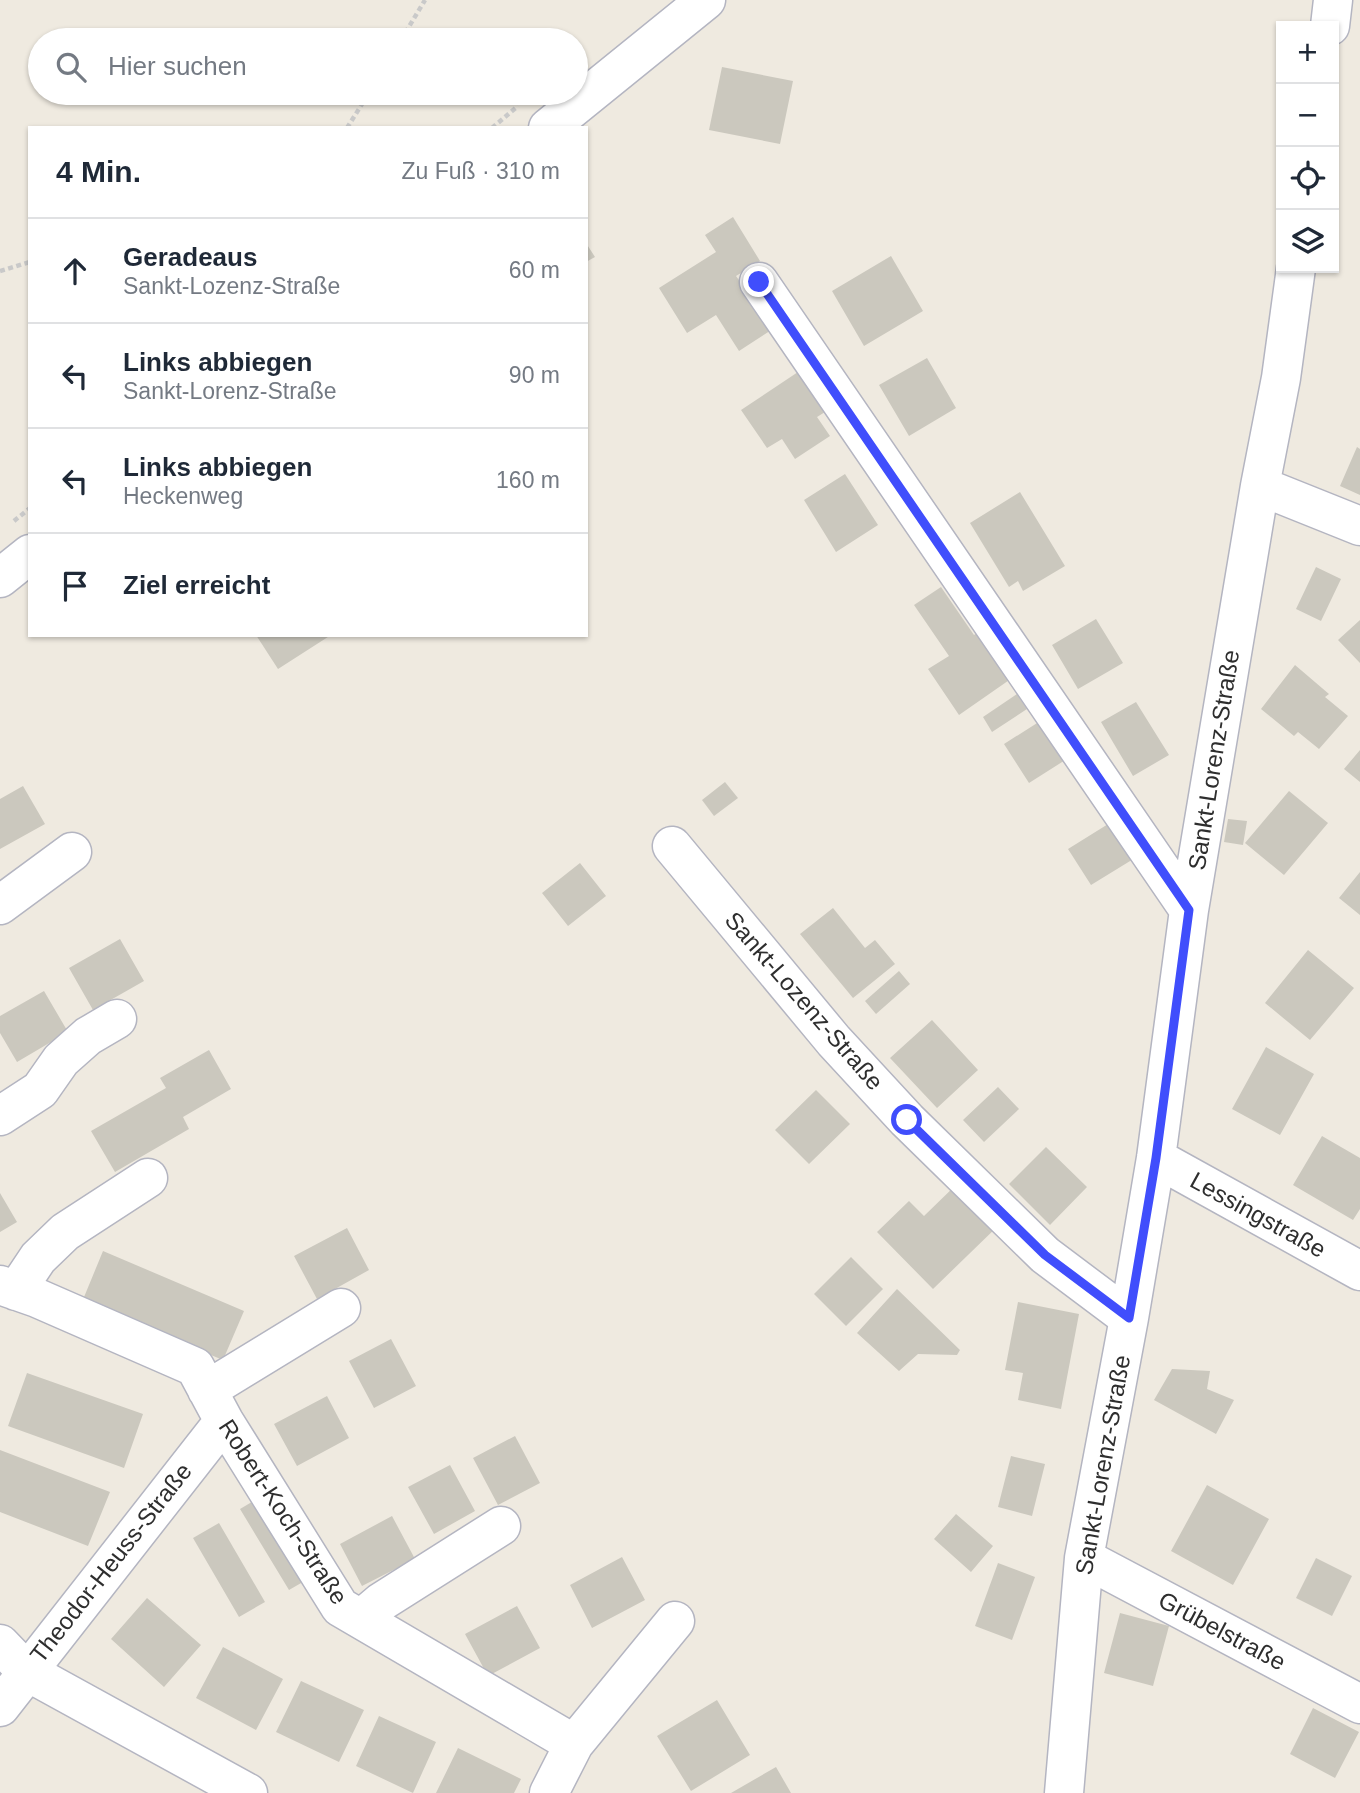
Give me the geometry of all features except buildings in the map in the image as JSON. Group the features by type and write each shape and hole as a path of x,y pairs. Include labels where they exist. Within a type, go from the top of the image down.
{"street":[{"path":"588,80 706,0"},
{"path":"1331,21 1333,0"},
{"path":"536,115 551,105"},
{"name":"Sankt-Lorenz-Straße","path":"1064,1793 1084,1558 1156,1158 1189,910 1280,378 1295,273"},
{"path":"759,282 1189,910"},
{"path":"1260,486 1360,526"},
{"path":"0,578 28,556"},
{"name":"Sankt-Lozenz-Straße","path":"672,846 834,1041 907,1120 1045,1255 1129,1318"},
{"path":"0,905 72,852"},
{"path":"0,1116 40,1090 61,1060 88,1036 117,1019"},
{"name":"Lessingstraße","path":"1156,1158 1360,1271"},
{"path":"8,1288 65,1232 148,1178"},
{"name":"Robert-Koch-Straße","path":"8,1288 195,1367 215,1405 340,1606 574,1744"},
{"path":"215,1405 341,1308"},
{"name":"Theodor-Heuss-Straße","path":"0,1707 13,1657 215,1405"},
{"path":"361,1619 381,1602 501,1526"},
{"name":"Grübelstraße","path":"1084,1558 1360,1703"},
{"path":"549,1793 574,1744 675,1620"},
{"path":"13,1657 248,1793"}],"path":[{"path":"408,28 425,0"},
{"path":"348,126 361,105"},
{"path":"499,126 536,115"},
{"path":"0,271 28,263"}],"route":[{"path":"759,282 1189,910 1156,1158 1129,1318 1045,1255 907,1120"}]}
